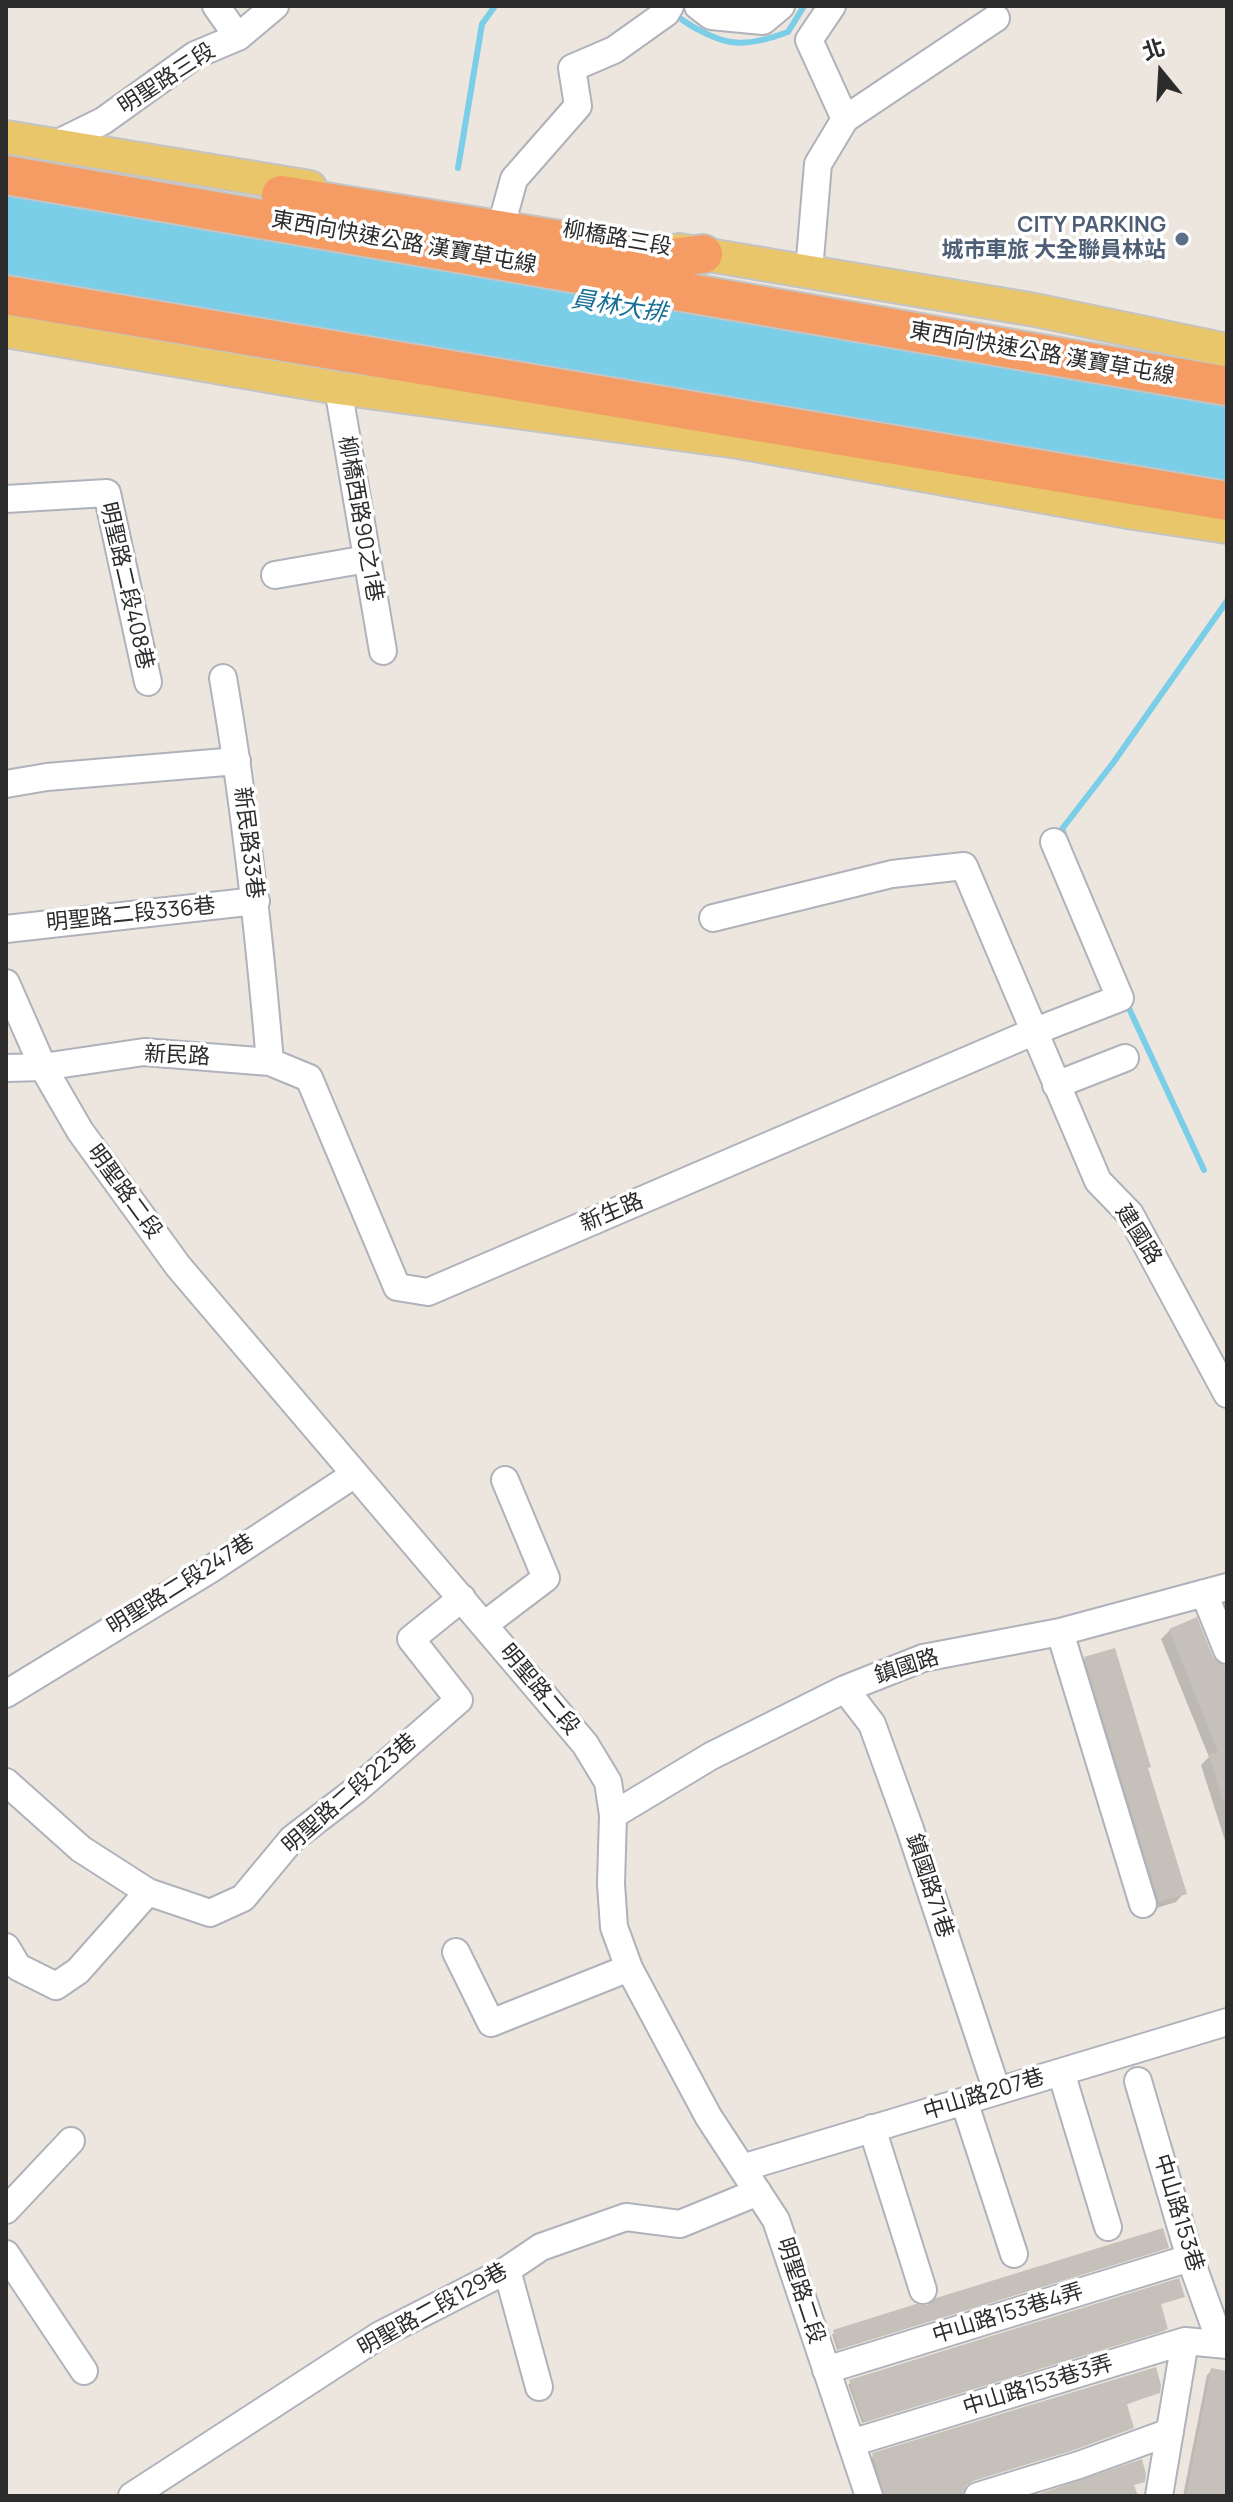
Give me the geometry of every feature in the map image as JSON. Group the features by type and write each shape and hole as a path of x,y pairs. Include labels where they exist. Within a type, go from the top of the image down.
{"highway":[{"path":"6,151 672,258 703,254"},
{"name":"東西向快速公路 漢寶草屯線","path":"6,175 1227,386"},
{"path":"6,295 1227,501"},
{"path":"6,312 656,417 738,442"}],"main road":[{"name":"柳橋路三段","path":"6,137 1035,310 1227,350"},
{"path":"6,331 338,388 738,442 1227,527"}],"street":[{"path":"216,6 238,37"},
{"name":"明聖路三段","path":"54,145 103,121 195,55 238,37 275,6"},
{"path":"503,219 514,179 578,106 572,68 614,50 666,13 670,6"},
{"path":"698,6 711,16 763,21 781,6"},
{"path":"832,6 809,40 845,119"},
{"path":"809,271 818,164 845,119 996,18"},
{"name":"柳橋西路90之1巷","path":"338,388 383,651"},
{"name":"明聖路二段408巷","path":"6,499 107,493 148,682"},
{"path":"275,575 367,559"},
{"path":"223,678 237,761"},
{"name":"新民路33巷","path":"6,784 47,777 237,761 256,901 270,1062"},
{"path":"1033,1032 1120,998 1054,842"},
{"name":"建國路","path":"713,918 892,874 964,866 1098,1181 1130,1214 1227,1394"},
{"name":"明聖路二段336巷","path":"6,929 256,901"},
{"name":"明聖路二段","path":"6,983 43,1067 80,1131 178,1266 585,1744 608,1782 613,1815 611,1884 614,1927 629,1968 708,2116 776,2220 869,2496"},
{"name":"新生路","path":"309,1078 397,1287 428,1292 1033,1032"},
{"name":"新民路","path":"6,1068 43,1067 144,1052 270,1062 309,1078"},
{"path":"1056,1085 1125,1058"},
{"name":"明聖路二段247巷","path":"6,1694 211,1569 355,1474"},
{"path":"484,1625 546,1578 505,1480"},
{"path":"1215,1590 1227,1650"},
{"name":"鎮國路","path":"613,1815 711,1756 845,1689 923,1658 1060,1632 1215,1590"},
{"name":"明聖路二段223巷","path":"6,1782 81,1849 148,1892 210,1913 243,1898 292,1839 356,1790 459,1700 411,1639 462,1598"},
{"path":"1060,1632 1143,1904"},
{"name":"鎮國路71巷","path":"845,1689 872,1724 997,2091"},
{"path":"6,1947 18,1967 56,1986 78,1971 148,1892"},
{"path":"456,1952 491,2023 629,1968"},
{"name":"中山路207巷","path":"742,2168 1227,2022"},
{"path":"1061,2072 1108,2227"},
{"name":"中山路153巷","path":"1138,2081 1190,2258 1224,2344"},
{"path":"964,2101 1014,2254"},
{"path":"872,2128 923,2290"},
{"path":"6,2210 71,2141"},
{"name":"明聖路二段129巷","path":"132,2496 380,2335 507,2270 541,2247 626,2217 680,2224 758,2192"},
{"path":"6,2254 84,2371"},
{"name":"中山路153巷4弄","path":"826,2370 1190,2258"},
{"path":"507,2270 539,2387"},
{"path":"1159,2496 1185,2341"},
{"name":"中山路153巷3弄","path":"851,2443 1185,2341 1224,2344"},
{"path":"978,2496 1079,2465 1170,2432"}],"water":[{"name":"員林大排","path":"6,187 1227,395 1227,494 6,284"}],"building":[{"path":"1197,1617 1213,1657 1227,1671 1227,1802 1223,1802 1209,1754 1218,1752 1169,1629"},
{"path":"1115,1648 1187,1894 1159,1902 1084,1657"},
{"path":"1163,2228 1169,2248 839,2349 833,2330 916,2304 927,2305 936,2298"},
{"path":"1179,2278 1185,2297 1161,2304 1168,2329 864,2422 849,2380"},
{"path":"1156,2367 1160,2393 1127,2404 1134,2428 973,2481 966,2486 962,2496 885,2496 872,2453"},
{"path":"1211,2368 1227,2371 1227,2496 1186,2496"},
{"path":"1142,2459 1146,2474 1145,2482 1134,2485 1138,2496 1033,2496"}],"waterway":[{"path":"458,168 482,24 495,6"},
{"path":"675,14 717,38 745,43 788,32 804,6"},
{"path":"1067,842 1062,829 1113,763 1227,601"},
{"path":"1126,1002 1204,1170"}],"place":[{"name":"CITY PARKING 城市車旅 大全聯員林站","path":"1182,239"}]}
